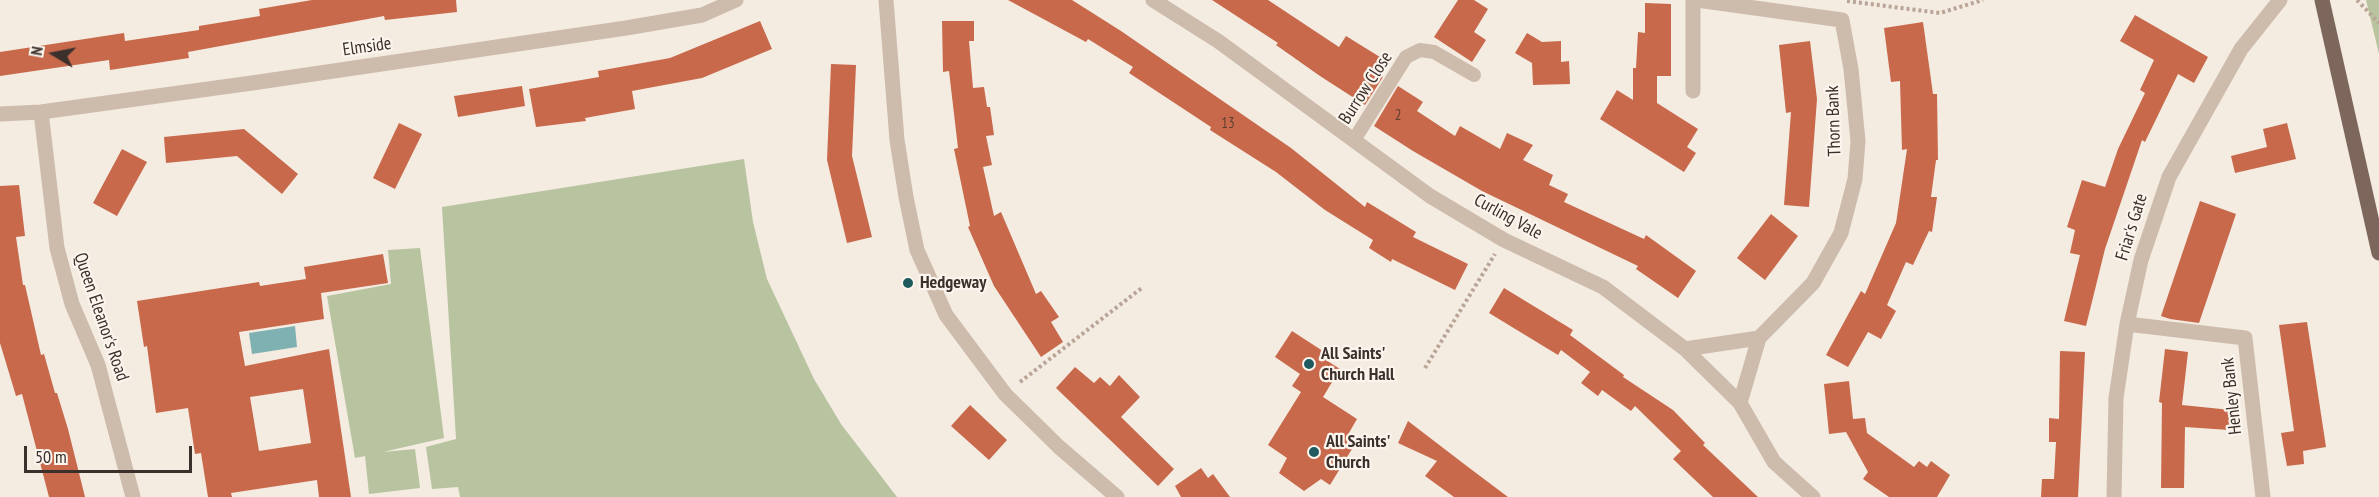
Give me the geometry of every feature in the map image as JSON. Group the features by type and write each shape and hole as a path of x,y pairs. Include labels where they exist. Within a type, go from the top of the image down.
{"main road":[{"path":"2322,0 2379,253"}],"street":[{"name":"Elmside","path":"0,114 41,112 264,82 692,17 736,0"},
{"path":"886,0 897,140 906,196 917,250 946,315 1005,394 1059,447 1117,497"},
{"name":"Curling Vale","path":"1153,0 1218,41 1430,196 1504,240 1603,287 1685,349 1740,403 1773,462 1813,497"},
{"path":"1692,0 1693,91"},
{"name":"Thorn Bank","path":"1697,0 1842,20 1851,69 1858,141 1855,179 1841,233 1813,283 1760,338 1740,403"},
{"name":"Friar's Gate","path":"2114,497 2116,398 2127,324 2141,260 2169,177 2241,49 2280,0"},
{"name":"Queen Eleanor's Road","path":"41,112 57,248 72,304 98,365 133,497"},
{"name":"Henley Bank","path":"2127,324 2245,338 2263,497"},
{"path":"1685,349 1760,338"}],"lane":[{"name":"Burrow Close","path":"1354,140 1406,57 1420,50 1434,52 1474,75"}],"path":[{"path":"1849,1 1940,13 1983,0"},
{"path":"2357,0 2379,23"},
{"path":"1425,369 1504,240"},
{"path":"1005,394 1143,287"}],"green space":[{"path":"2366,0 2379,0 2379,54"},
{"path":"744,159 753,222 767,279 814,379 841,424 897,497 460,497 458,487 432,489 426,447 456,439 442,207"},
{"path":"420,248 444,438 383,452 415,449 420,488 369,494 365,456 355,458 327,296 391,284 388,250"}],"water":[{"path":"295,326 297,347 252,354 249,333"}],"building":[{"path":"312,0 456,0 457,12 385,20 384,16 188,52 189,58 110,70 109,60 0,76 0,52 124,33 125,41 199,30 199,26 260,16 259,9"},
{"path":"1008,0 1072,0 1121,31 1291,148 1365,207 1367,202 1416,232 1413,237 1468,264 1455,290 1392,259 1391,262 1369,248 1373,240 1325,210 1276,172 1210,130 1211,127 1129,73 1133,67 1088,39 1086,42"},
{"path":"1212,0 1268,0 1339,47 1346,36 1388,62 1380,74 1383,77 1365,105 1276,45 1278,43"},
{"path":"1458,0 1474,0 1488,9 1474,32 1486,40 1472,62 1434,37"},
{"path":"1645,3 1671,4 1671,76 1657,76 1657,103 1698,129 1687,147 1696,153 1684,172 1600,119 1617,90 1633,100 1633,68 1636,68 1638,32 1645,33"},
{"path":"2135,15 2208,57 2194,83 2178,74 2145,142 2142,140 2105,249 2086,326 2064,321 2080,255 2070,253 2075,230 2067,227 2082,180 2105,187 2118,149 2145,93 2140,90 2154,60 2120,41"},
{"path":"760,21 772,49 702,78 632,91 635,109 585,118 586,121 536,127 529,89 599,77 598,71 670,58"},
{"path":"942,21 974,21 974,41 969,41 973,88 984,87 994,135 986,136 992,165 983,167 994,216 1001,212 1036,294 1041,291 1059,317 1051,322 1063,342 1041,357 994,286 968,227 970,226 954,149 958,148 949,71 943,72"},
{"path":"1923,22 1933,94 1937,94 1938,160 1936,160 1931,197 1937,197 1932,232 1929,231 1913,265 1906,262 1887,305 1896,311 1881,339 1868,332 1848,367 1826,355 1861,291 1865,294 1896,223 1907,149 1902,150 1900,81 1891,82 1884,28"},
{"path":"1527,33 1542,42 1561,41 1561,62 1569,61 1570,84 1533,85 1532,63 1515,53"},
{"path":"1810,41 1817,99 1809,207 1784,205 1791,112 1786,113 1779,45"},
{"path":"831,64 856,65 852,156 872,237 847,243 827,160"},
{"path":"522,86 525,106 458,117 454,96"},
{"path":"1398,86 1423,102 1417,111 1455,136 1460,126 1500,149 1507,133 1533,145 1523,160 1553,175 1549,185 1568,194 1564,202 1644,239 1646,235 1696,271 1678,298 1636,269 1638,266 1482,191 1374,126"},
{"path":"399,123 422,134 395,189 373,178"},
{"path":"2287,123 2296,159 2235,173 2231,156 2267,147 2263,129"},
{"path":"244,129 298,174 282,194 237,156 166,163 164,137"},
{"path":"122,149 147,162 117,216 93,203"},
{"path":"19,185 25,236 16,237 23,285 25,285 41,355 44,354 68,429 85,497 49,497 22,394 16,396 0,343 0,186"},
{"path":"2200,201 2236,214 2199,323 2161,316"},
{"path":"1771,214 1798,236 1765,280 1737,258"},
{"path":"383,254 388,283 321,293 324,319 239,332 245,366 329,349 351,497 319,497 317,480 231,493 232,497 208,497 201,453 195,454 188,408 156,413 147,346 144,347 137,301 259,282 260,286 306,279 304,267","holes":["303,389 311,443 259,451 250,397"]},
{"path":"1504,288 1573,330 1570,335 1624,375 1623,377 1673,410 1705,443 1703,445 1758,497 1713,497 1673,459 1681,451 1635,406 1631,411 1602,390 1598,396 1581,383 1590,372 1561,350 1558,355 1489,313"},
{"path":"2307,322 2326,447 2303,451 2304,464 2287,466 2281,433 2294,431 2279,325"},
{"name":"All Saints' Church","path":"1292,331 1329,355 1326,360 1340,369 1323,397 1357,419 1346,438 1355,444 1330,485 1321,479 1304,491 1279,473 1287,458 1268,445 1301,392 1292,386 1300,374 1275,357"},
{"path":"2165,349 2188,352 2182,405 2231,410 2229,430 2185,427 2184,488 2161,488 2162,403 2159,402"},
{"path":"2060,351 2085,352 2078,497 2041,497 2042,479 2054,479 2056,442 2049,442 2049,418 2059,419"},
{"path":"1075,367 1094,383 1100,377 1110,386 1119,375 1140,397 1121,417 1174,469 1158,486 1056,388"},
{"path":"1849,381 1853,419 1865,418 1867,433 1914,467 1919,461 1927,467 1931,461 1950,475 1937,497 1889,497 1863,479 1868,472 1846,432 1829,434 1824,384"},
{"path":"970,405 1007,440 989,460 951,426"},
{"path":"1408,421 1508,497 1454,497 1425,476 1437,461 1398,443"},
{"path":"1201,468 1208,478 1213,474 1230,497 1181,497 1175,486"}],"place":[{"name":"Hedgeway","path":"908,283"},
{"name":"All Saints' Church Hall","path":"1309,364"},
{"name":"All Saints' Church","path":"1314,452"}]}
